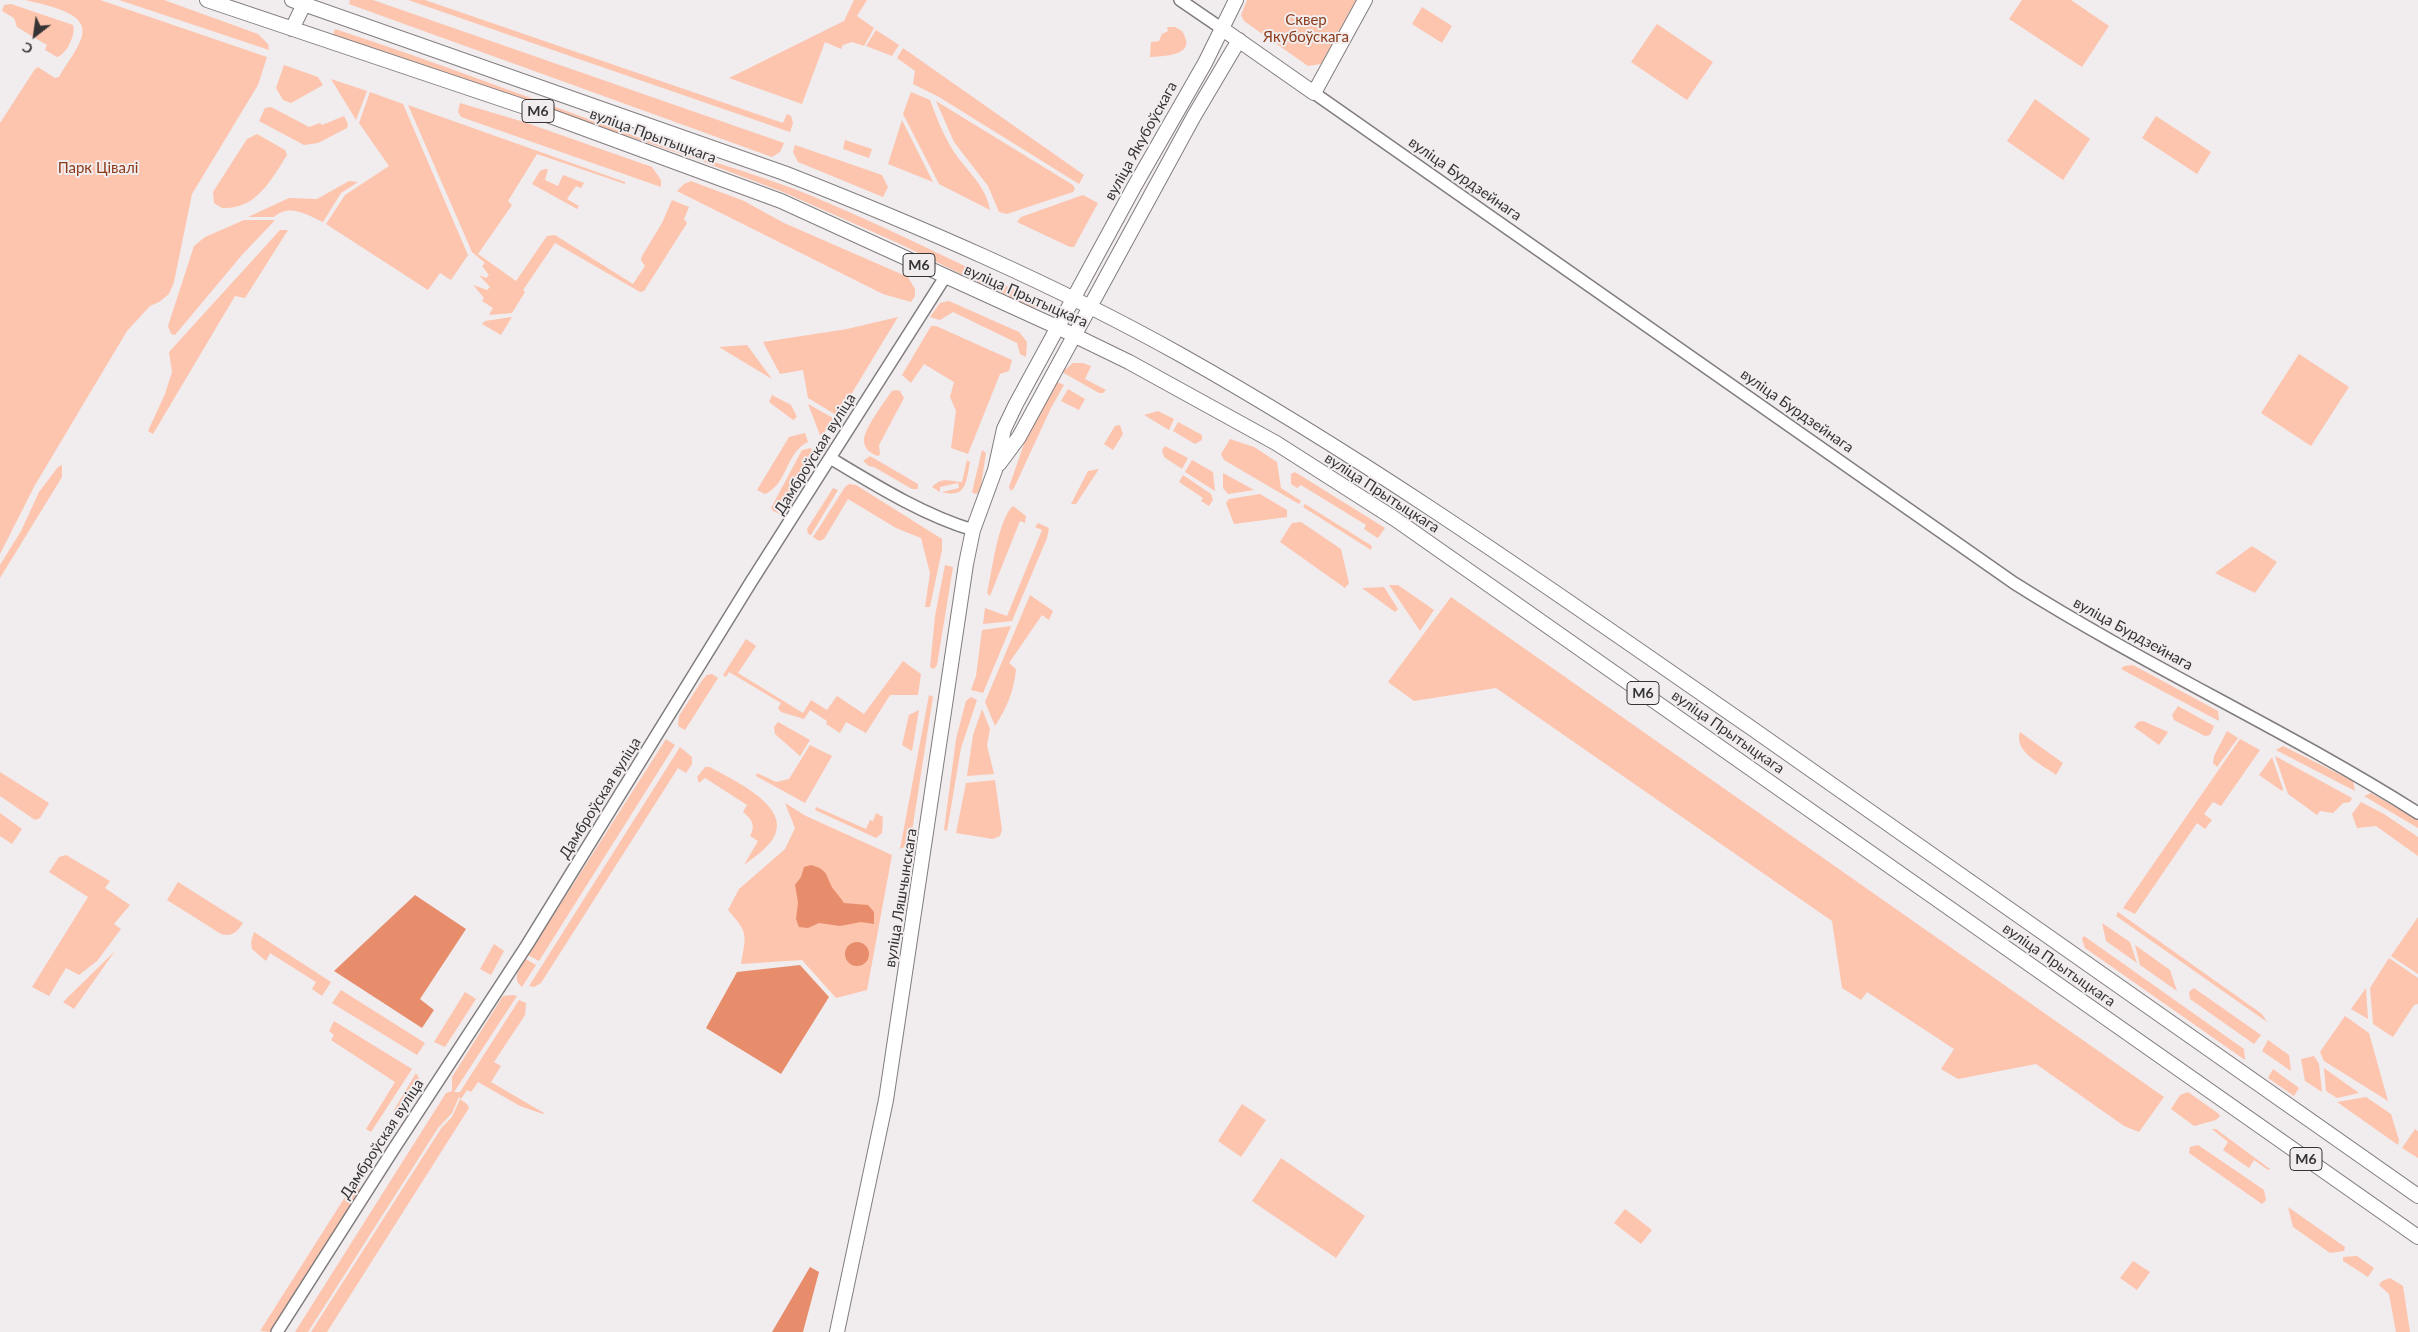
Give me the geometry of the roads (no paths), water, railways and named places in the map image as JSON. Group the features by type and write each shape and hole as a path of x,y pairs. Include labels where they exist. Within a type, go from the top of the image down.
{"main road":[{"name":"вуліца Прытыцкага","path":"207,0 531,109 781,201 1074,335 1129,362 1276,443 1395,518 2418,1237"},
{"name":"вуліца Якубоўскага","path":"1073,298 1204,63 1236,0"},
{"path":"1314,93 1365,0"},
{"name":"вуліца Прытыцкага","path":"301,1 784,173 898,219 1073,298 1180,354 1411,494 1687,682 2060,942 2418,1196"},
{"path":"292,29 301,1"},
{"name":"вуліца Бурдзейнага","path":"1221,28 1314,93"},
{"path":"1089,306 1219,72 1239,40"},
{"name":"вуліца Ляшчынскага","path":"837,1332 885,1108 966,564 973,530 995,470 1004,429 1073,298"},
{"name":"вуліца Ляшчынскага","path":"995,470 1019,437 1089,306"}],"street":[{"name":"вуліца Бурдзейнага","path":"1180,0 1221,28"},
{"name":"вуліца Бурдзейнага","path":"1314,93 2008,579 2098,634 2290,738 2418,813"},
{"name":"Дамброўская вуліца","path":"277,1332 527,945 751,582 945,277"},
{"path":"830,458 893,495 953,524 973,530"}],"park label":[{"name":"Сквер Якубоўскага","path":"1306,28"},
{"name":"Парк Цівалі","path":"98,168"}]}
